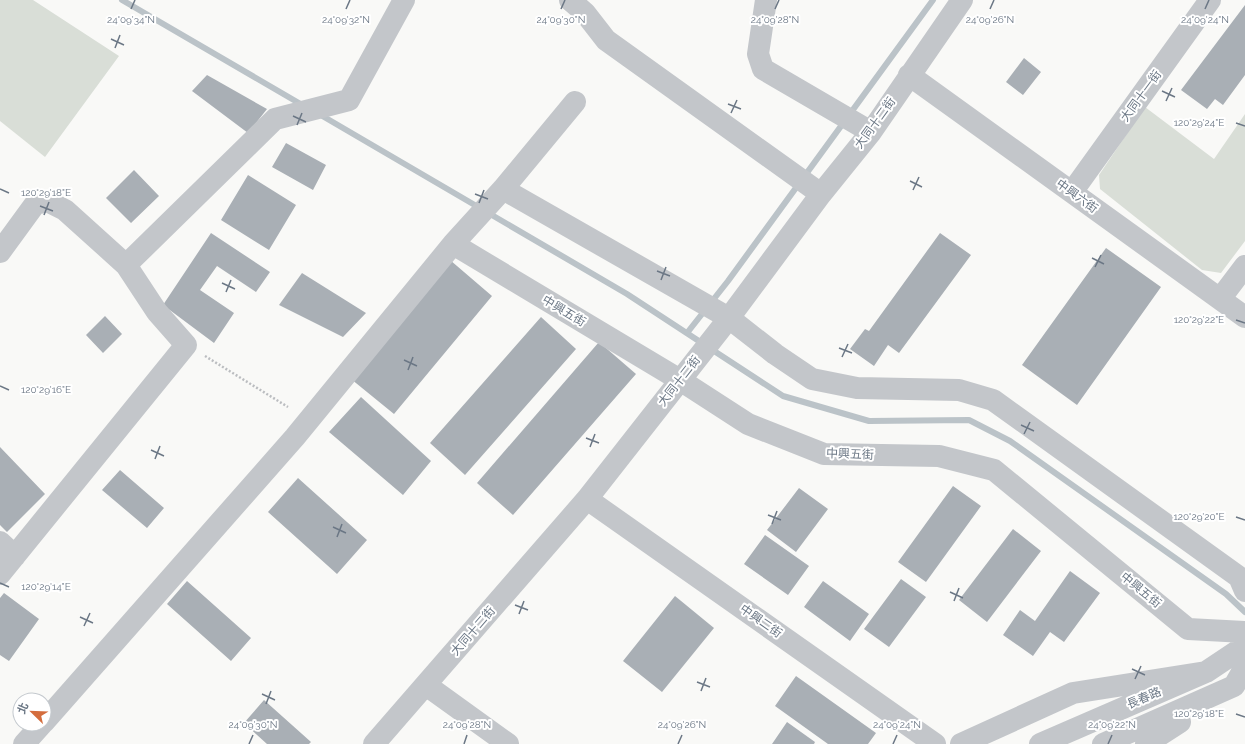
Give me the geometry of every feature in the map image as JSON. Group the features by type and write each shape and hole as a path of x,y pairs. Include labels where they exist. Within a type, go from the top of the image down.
{"street":[{"path":"126,265 275,119 349,100 404,0"},
{"path":"570,0 585,13 606,40 821,194"},
{"path":"766,0 758,54 763,69 871,132"},
{"name":"大同十二街","path":"374,744 587,498 728,318 821,194 871,132 962,0"},
{"name":"大同十一街","path":"1072,192 1210,0"},
{"name":"中興六街","path":"909,75 1245,317"},
{"path":"52,713 295,437 457,240 575,102"},
{"path":"497,195 728,318 775,354 812,379 857,388 959,390 993,400 1239,577 1245,591"},
{"path":"0,252 35,204 47,201 65,210 126,265 157,312 186,345 8,549 0,574"},
{"name":"中興五街","path":"457,240 680,379 748,424 824,454 939,456 994,470 1188,629 1245,632"},
{"path":"1220,299 1245,266"},
{"name":"中興二街","path":"587,498 935,744"},
{"name":"長春路","path":"1040,744 1206,672 1245,646"},
{"path":"1146,744 1234,686 1245,667"},
{"path":"961,744 1073,693 1206,672"},
{"path":"426,684 508,744"},
{"path":"1103,744 1234,686"},
{"path":"24,744 35,732"}],"path":[{"path":"186,345 288,407"}],"shaded area":[{"path":"0,0 33,0 119,56 45,157 0,121"},
{"path":"1145,107 1214,159 1245,114 1245,241 1221,273 1202,270 1100,189 1099,175"}],"building":[{"path":"1245,5 1245,75 1223,105 1215,99 1207,109 1181,90"},
{"path":"1024,58 1041,72 1023,95 1006,82"},
{"path":"207,75 267,109 248,133 192,91"},
{"path":"286,143 326,165 313,190 272,167"},
{"path":"134,170 159,196 131,223 106,198"},
{"path":"248,175 296,205 269,250 221,220"},
{"path":"211,233 270,272 256,292 217,266 200,290 234,313 214,343 163,305"},
{"path":"940,233 971,255 899,353 888,345 874,366 850,349 865,329 869,331"},
{"path":"1106,248 1161,287 1077,405 1022,365"},
{"path":"450,260 492,296 394,414 351,379"},
{"path":"302,273 366,313 343,337 279,305"},
{"path":"105,316 122,334 103,353 86,335"},
{"path":"541,317 576,349 465,475 430,443"},
{"path":"599,342 636,374 513,515 477,483"},
{"path":"361,397 431,461 403,495 329,432"},
{"path":"0,447 45,494 7,532 0,525"},
{"path":"120,470 164,508 147,528 102,490"},
{"path":"298,478 367,540 337,574 268,512"},
{"path":"953,486 981,506 926,582 898,562"},
{"path":"799,488 828,509 796,552 767,530"},
{"path":"1013,529 1041,551 987,622 959,600"},
{"path":"765,535 809,566 788,595 744,564"},
{"path":"1070,571 1100,593 1064,642 1050,632 1033,656 1003,635 1020,610 1035,621"},
{"path":"901,579 926,597 889,647 864,629"},
{"path":"187,581 251,638 231,661 167,604"},
{"path":"823,581 869,614 850,641 804,607"},
{"path":"4,593 39,619 9,661 0,655 0,598"},
{"path":"675,596 714,628 662,692 623,661"},
{"path":"796,676 876,733 868,744 828,744 775,706"},
{"path":"264,700 311,742 309,744 267,744 244,723"},
{"path":"787,722 815,742 814,744 772,744"}],"waterway":[{"path":"122,0 304,106"},
{"path":"687,333 728,281 933,0"},
{"path":"319,114 627,294 783,396 869,421 969,420 1010,441 1226,594 1245,612"}]}
